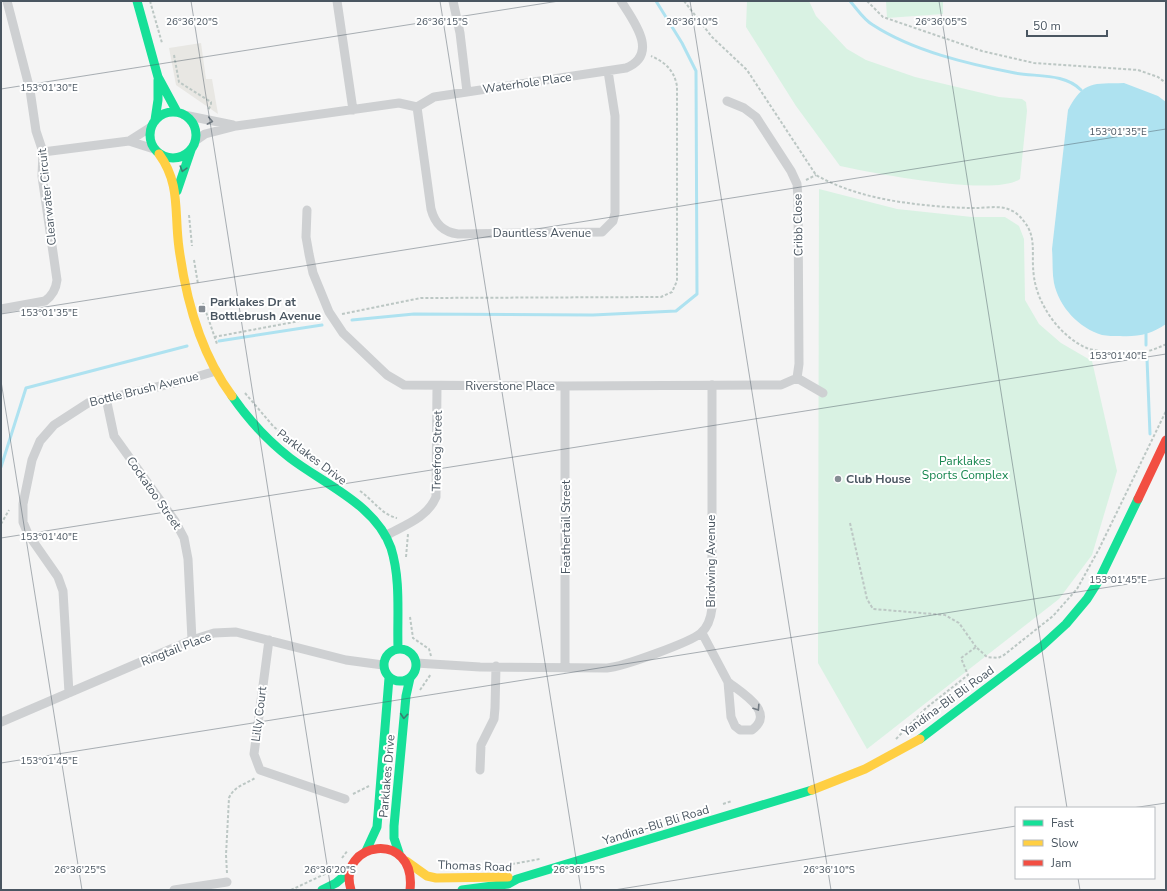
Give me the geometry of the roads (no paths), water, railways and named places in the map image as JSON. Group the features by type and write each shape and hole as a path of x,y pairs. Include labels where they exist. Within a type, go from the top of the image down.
{"street":[{"name":"Clearwater Circuit","path":"1,309 45,301 50,298 56,285 42,176 43,152 36,131 30,90 7,1"},
{"path":"137,1 158,77 158,100 150,134 157,151"},
{"path":"337,1 353,110"},
{"path":"452,1 460,33 467,92"},
{"name":"Waterhole Place","path":"417,107 434,97 608,71 632,65 642,52 641,34 621,1"},
{"name":"Dauntless Avenue","path":"417,107 431,209 437,224 442,229 458,234 602,232 613,221 615,213 615,116 608,71"},
{"path":"158,77 180,113 190,120 194,127 193,145"},
{"name":"Cribb Close","path":"727,101 744,108 756,117 791,171 797,184 799,325 797,378"},
{"path":"43,152 129,141 173,158 187,153 205,134 236,126 353,110 399,102 417,107"},
{"path":"129,141 169,112 180,113 236,126"},
{"name":"Parklakes Drive","path":"177,191 185,164 193,145"},
{"name":"Parklakes Drive","path":"157,151 167,162 177,191 178,247 188,303 199,337 228,390 269,440 290,458 360,507 379,526 385,536 394,561 397,577 398,648"},
{"name":"Riverstone Place","path":"306,210 306,236 309,254 318,287 334,322 349,339 395,382 411,386 712,385 781,384 797,378"},
{"name":"Bottle Brush Avenue","path":"69,693 64,591 58,577 24,528 22,514 36,450 46,433 80,407 88,403 182,381 216,370"},
{"path":"797,378 823,393"},
{"name":"Birdwing Avenue","path":"702,633 710,617 712,608 712,385"},
{"name":"Treefrog Street","path":"385,536 424,515 432,508 436,497 438,386"},
{"name":"Feathertail Street","path":"565,668 566,386"},
{"name":"Cockatoo Street","path":"106,398 114,436 175,521 184,538 188,559 192,640"},
{"name":"Yandina-Bli Bli Road","path":"517,879 826,786 867,769 926,735 990,684 1031,655 1068,623 1087,600 1105,569 1166,440"},
{"name":"Ringtail Place","path":"1,722 192,640 226,632 247,634 346,660 384,665"},
{"path":"416,663 565,668 614,668 689,640 702,633 728,682 759,708 761,716 760,722 752,730 746,731 735,726 731,717 728,682"},
{"name":"Lilly Court","path":"269,640 254,754 260,770 345,798"},
{"path":"398,648 413,655 416,663 415,672 410,678 398,682 389,678 384,665 387,655 398,648"},
{"path":"480,770 481,745 494,719 496,666"},
{"name":"Parklakes Drive","path":"366,851 376,828 389,678"},
{"name":"Parklakes Drive","path":"399,853 394,838 394,826 406,696 410,678"},
{"path":"351,890 349,879 353,863 366,851 382,847 399,853 406,861 410,869 412,879 410,890"},
{"name":"Thomas Road","path":"406,861 427,876 436,878 507,877 517,879"},
{"path":"322,890 336,883 350,871"},
{"name":"Thomas Road","path":"462,890 508,884 517,879"},
{"path":"174,890 227,882"}],"water":[{"path":"1104,83 1124,83 1158,96 1166,102 1166,324 1144,334 1133,336 1108,336 1094,332 1078,322 1065,308 1060,300 1054,283 1052,249 1068,110 1079,93 1090,86"}],"waterway":[{"path":"352,320 414,314 593,315 676,311 697,294 696,71 682,43 656,1"},
{"path":"850,1 870,23 905,42 923,49 960,61 1015,73 1059,78 1081,90"},
{"path":"219,341 322,325"},
{"path":"1146,334 1146,345"},
{"path":"1,467 26,388 187,346"},
{"path":"1147,359 1150,434"}],"place":[{"name":"Parklakes Dr at Bottlebrush Avenue","path":"202,309"},
{"name":"Club House","path":"838,479"}],"park label":[{"name":"Parklakes Sports Complex","path":"965,468"}]}
